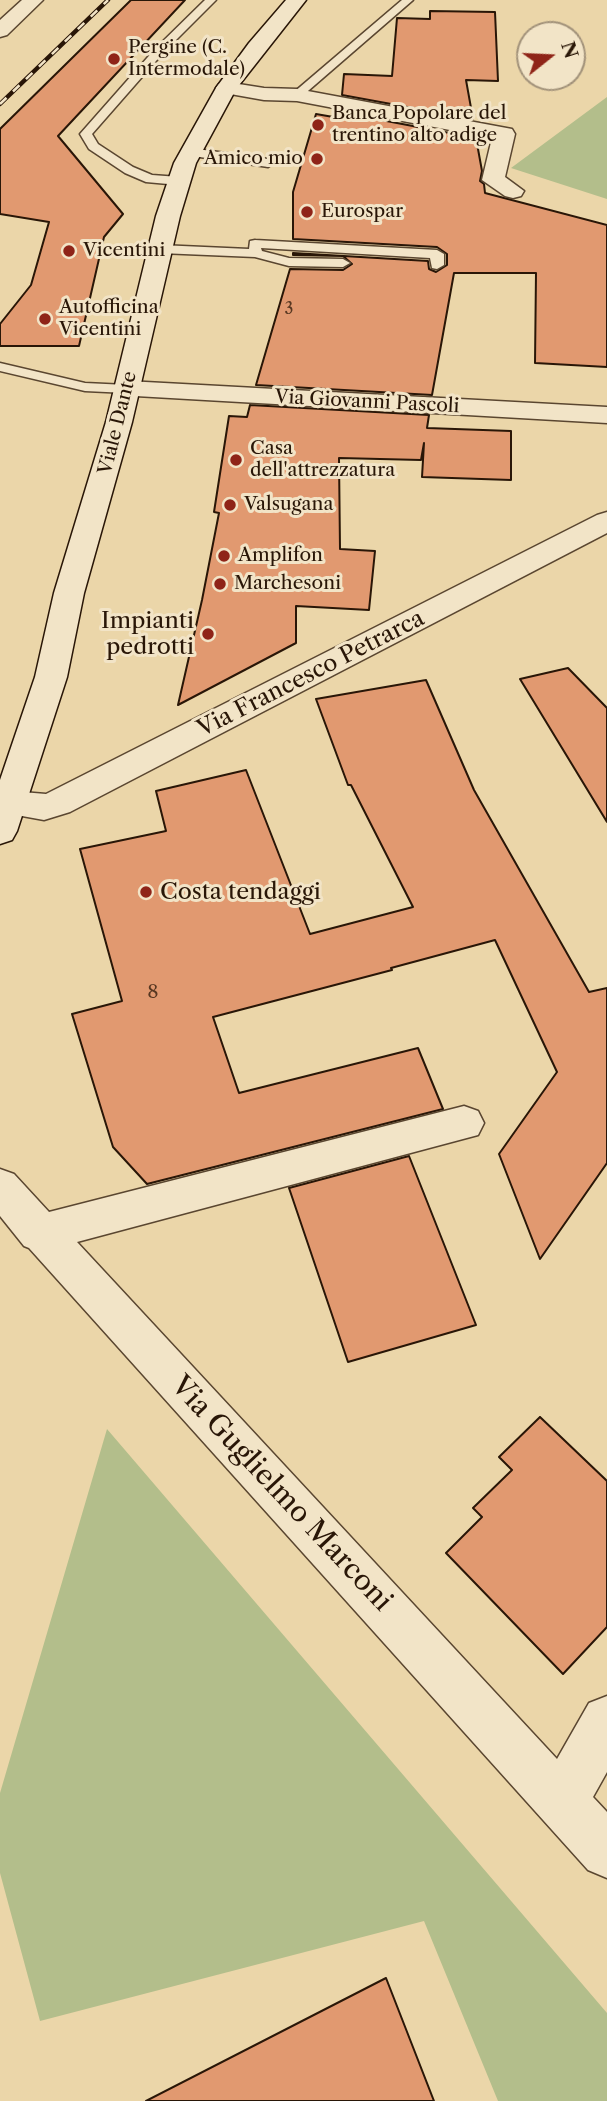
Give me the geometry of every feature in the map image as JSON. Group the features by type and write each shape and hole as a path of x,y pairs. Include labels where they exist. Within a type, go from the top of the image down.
{"street":[{"path":"0,32 33,0"},
{"name":"Viale Dante","path":"5,817 51,677 69,593 90,527 127,389 179,181 190,152 226,88 296,0"},
{"path":"226,88 264,94 297,95 504,134 493,180 513,191"},
{"name":"Via Giovanni Pascoli","path":"127,389 607,415"},
{"name":"Via Francesco Petrarca","path":"5,817 58,803 607,521"},
{"path":"40,1233 464,1123"},
{"name":"Via Guglielmo Marconi","path":"0,1187 607,1851"},
{"path":"563,1800 607,1721"}],"lane":[{"path":"179,181 150,179 130,170 93,146 86,134 159,51 211,0"},
{"path":"297,95 408,0"},
{"path":"190,152 268,163"},
{"path":"255,253 255,244 437,254 437,265"},
{"path":"160,249 255,253 289,262 416,265"},
{"path":"0,366 85,387 127,389"}],"green space":[{"path":"607,97 607,199 511,168"},
{"path":"107,1429 607,2013 607,2101 498,2101 424,1921 40,2021 0,1873 0,1793"}],"building":[{"path":"131,0 185,0 58,136 123,214 104,237 79,346 0,346 0,324 31,285 49,222 0,214 0,129"},
{"path":"430,11 495,12 498,81 466,80 473,119 342,95 344,74 392,76 397,18 430,19"},
{"path":"339,112 476,138 482,171 480,181 484,184 485,193 607,225 607,367 535,363 536,273 454,273 432,395 256,385 290,269 343,270 352,264 343,256 293,253 428,261 429,269 436,272 447,265 447,254 437,247 293,239 293,192 316,114 339,118"},
{"path":"250,405 429,415 427,428 511,431 511,480 422,477 424,443 421,460 339,458 340,549 375,551 369,610 296,606 296,643 178,705 219,513 214,512 229,416 247,417"},
{"path":"568,668 607,708 607,822 520,679"},
{"path":"426,680 474,790 589,992 607,988 607,1163 540,1259 499,1154 557,1072 495,940 213,1017 239,1093 418,1048 443,1109 147,1184 113,1147 72,1014 122,1001 80,849 166,831 156,791 246,770 310,934 413,907 351,785 348,785 316,699"},
{"path":"409,1156 476,1325 348,1362 289,1188"},
{"path":"540,1417 607,1481 607,1627 563,1674 446,1553 482,1517 473,1508 512,1470 499,1457"},
{"path":"386,1978 434,2101 146,2101"}],"railway":[{"path":"0,104 108,0"}],"place":[{"name":"Pergine (C. Intermodale)","path":"114,59"},
{"name":"Banca Popolare del trentino alto adige","path":"318,125"},
{"name":"Amico mio","path":"317,159"},
{"name":"Eurospar","path":"307,212"},
{"name":"Vicentini","path":"69,251"},
{"name":"Autofficina Vicentini","path":"45,319"},
{"name":"Casa dell'attrezzatura","path":"236,460"},
{"name":"Valsugana","path":"230,505"},
{"name":"Amplifon","path":"224,556"},
{"name":"Marchesoni","path":"220,584"},
{"name":"Impianti pedrotti","path":"208,634"},
{"name":"Costa tendaggi","path":"146,892"}]}
